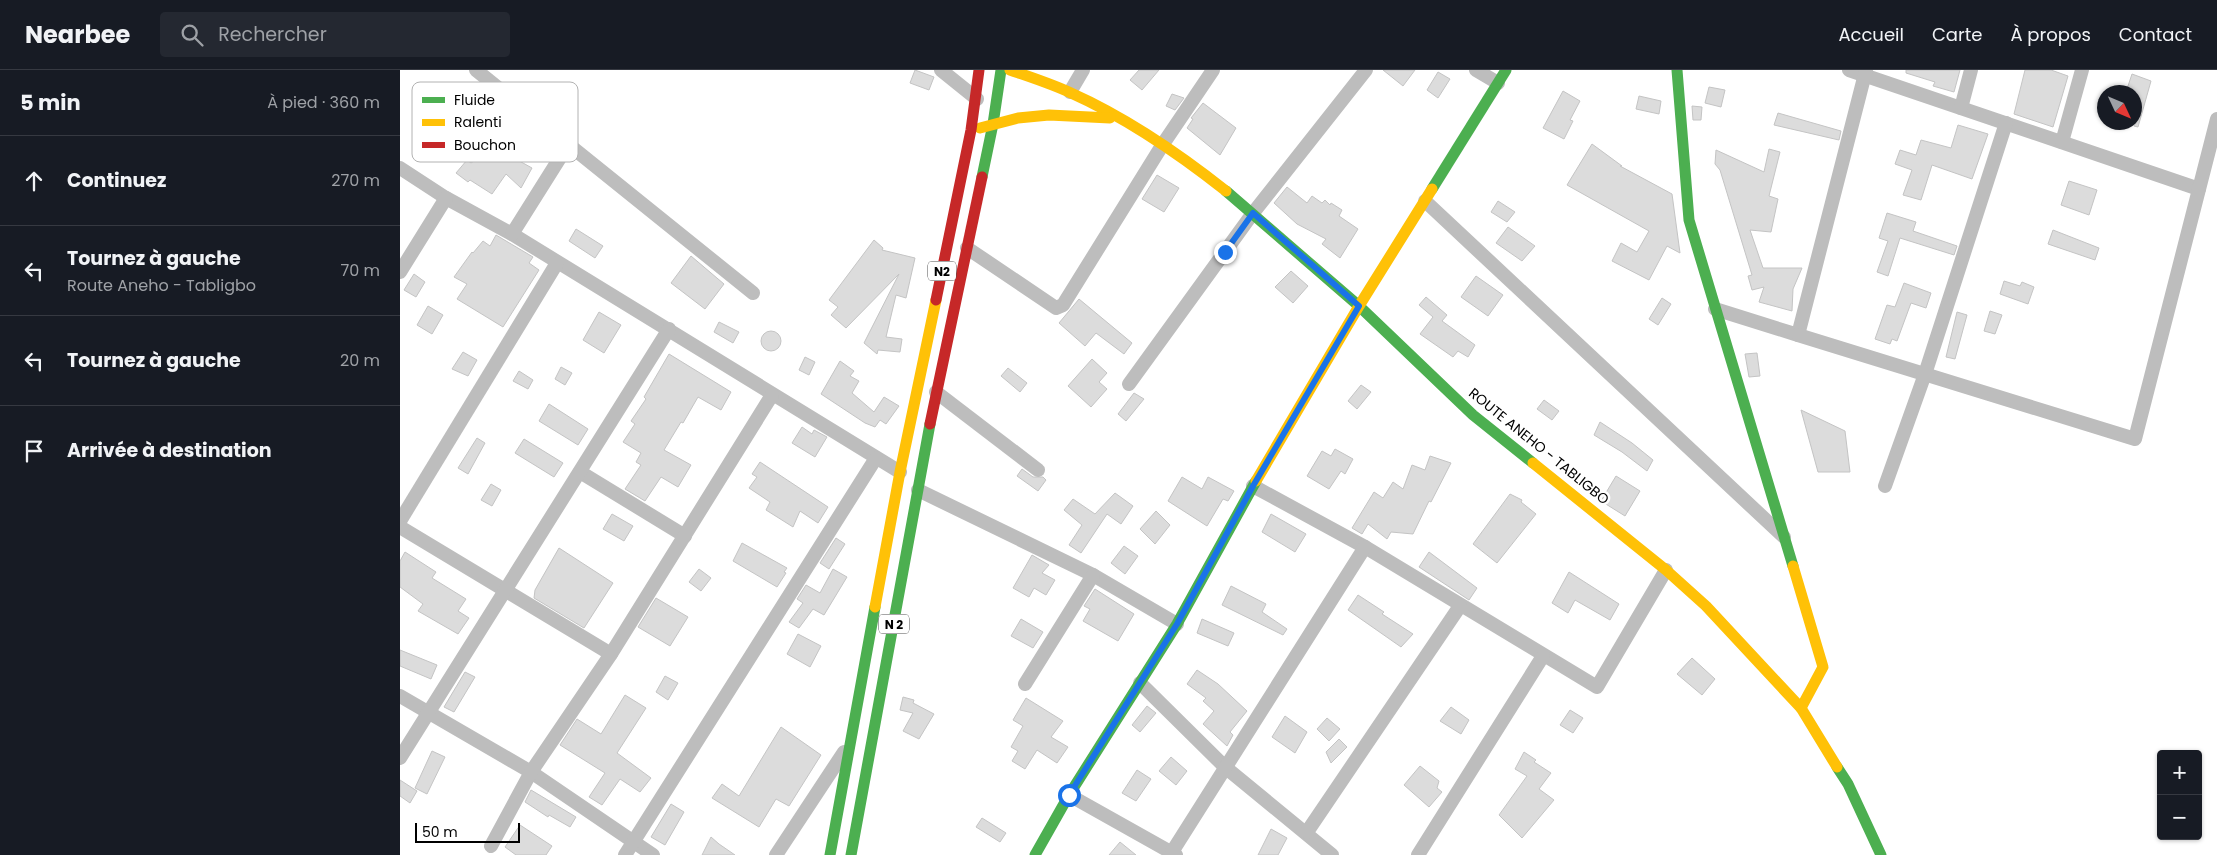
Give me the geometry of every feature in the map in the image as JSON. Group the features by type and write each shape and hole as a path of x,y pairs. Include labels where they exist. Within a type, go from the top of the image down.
{"main road":[{"name":"N2","path":"900,472 972,130 980,70"},
{"name":"N2","path":"936,392 968,248 1002,70"},
{"name":"ROUTE ANEHO - TABLIGBO","path":"1010,70 1070,92 1163,144 1194,166 1253,213 1359,306 1473,414 1666,570 1706,606 1801,708 1848,784 1881,855"},
{"path":"1035,855 1069,795 1177,624 1253,486 1359,306 1506,70"},
{"path":"1677,70 1689,220 1823,667 1801,708"},
{"path":"972,130 1018,118 1049,115 1114,118"},
{"name":"N 2","path":"851,855 936,392"},
{"name":"N 2","path":"830,855 900,472"}],"street":[{"path":"476,70 491,82"},
{"path":"941,70 977,99"},
{"path":"1070,92 1083,70"},
{"path":"968,248 1056,308 1060,308 1163,144 1213,70"},
{"path":"1129,384 1253,213 1366,70"},
{"path":"1476,70 1498,83"},
{"path":"1849,70 1865,73 1961,108 2199,189"},
{"path":"1961,108 1971,70"},
{"path":"2062,142 2082,70"},
{"path":"1798,335 1865,73"},
{"path":"1715,309 2135,438 2217,119"},
{"path":"1885,486 1926,374 2006,123"},
{"path":"578,152 753,293"},
{"path":"512,234 557,162"},
{"path":"400,168 446,198 512,234 557,263 669,329 772,395 900,472"},
{"path":"400,272 446,198"},
{"path":"1424,201 1784,537"},
{"path":"400,520 557,263"},
{"path":"400,758 669,329"},
{"path":"936,392 1038,470"},
{"path":"491,846 531,772 611,654 772,395"},
{"path":"625,855 876,458"},
{"path":"580,472 685,536"},
{"path":"1253,486 1365,547 1597,687 1666,570"},
{"path":"918,490 1092,575 1177,624"},
{"path":"400,527 611,654"},
{"path":"1069,795 1174,854 1225,767 1365,547"},
{"path":"1025,684 1092,575"},
{"path":"1307,832 1460,606"},
{"path":"1418,855 1543,656"},
{"path":"1140,683 1225,767 1307,832 1332,855"},
{"path":"400,696 429,711 531,772 653,855"},
{"path":"776,855 851,741"}],"building":[{"path":"915,70 934,77 929,90 910,83"},
{"path":"1139,70 1159,70 1142,90 1130,80"},
{"path":"1383,70 1415,70 1403,86"},
{"path":"1906,70 1960,70 1954,92 1933,86 1935,82 1906,73"},
{"path":"2025,70 2051,70 2068,76 2053,127 2014,114"},
{"path":"1438,72 1450,79 1438,98 1427,90"},
{"path":"2132,74 2151,81 2142,113 2142,85 2128,85"},
{"path":"1709,87 1725,90 1721,107 1705,103"},
{"path":"1563,91 1580,101 1570,120 1573,121 1564,139 1543,128"},
{"path":"1172,94 1184,98 1175,110 1166,106"},
{"path":"1639,96 1661,101 1659,114 1636,109"},
{"path":"1203,103 1236,128 1220,155 1187,128 1193,119 1191,118"},
{"path":"1692,106 1702,107 1701,120 1693,120"},
{"path":"1778,113 1841,131 1839,140 1774,125"},
{"path":"1958,125 1988,134 1972,179 1932,165 1921,200 1903,195 1912,170 1895,164 1900,150 1916,155 1921,140 1951,148"},
{"path":"1592,144 1622,166 1620,166 1672,194 1680,253 1667,246 1649,280 1612,261 1621,243 1637,252 1649,231 1567,185"},
{"path":"1769,149 1780,152 1769,196 1778,199 1771,232 1750,230 1763,268 1802,268 1793,289 1792,311 1759,302 1764,287 1752,290 1748,276 1752,275 1720,170 1715,164 1716,150 1764,172"},
{"path":"465,162 521,162 532,168 521,188 506,174 492,194 470,180 468,182 456,173"},
{"path":"1157,175 1179,188 1164,212 1142,199"},
{"path":"2069,181 2097,190 2089,215 2061,205"},
{"path":"1287,187 1307,203 1312,196 1322,203 1325,200 1330,205 1331,203 1342,210 1339,216 1358,229 1340,258 1322,244 1326,239 1297,224 1274,203"},
{"path":"1498,201 1515,212 1507,222 1491,212"},
{"path":"1887,213 1916,222 1913,231 1957,246 1954,255 1900,238 1888,276 1877,272 1888,241 1879,238"},
{"path":"1508,227 1535,246 1522,261 1496,243"},
{"path":"576,229 603,246 595,258 569,241"},
{"path":"2053,230 2099,248 2095,260 2048,244"},
{"path":"496,235 533,257 529,263 539,270 503,327 457,299 467,284 454,277 472,252 483,241 490,246"},
{"path":"874,240 883,248 882,250 915,258 906,298 896,295 886,337 902,339 900,352 878,350 877,354 864,343 899,274 846,328 831,315 838,307 829,300"},
{"path":"691,256 724,284 705,309 671,283"},
{"path":"1291,271 1308,286 1293,303 1275,287"},
{"path":"414,274 425,282 416,297 404,290"},
{"path":"1476,276 1503,295 1488,316 1461,297"},
{"path":"2004,281 2020,286 2022,282 2034,287 2028,304 2000,294"},
{"path":"1904,283 1931,293 1926,308 1911,303 1897,341 1892,339 1890,344 1875,339 1887,305 1895,307"},
{"path":"1426,297 1447,315 1442,321 1475,345 1468,357 1458,351 1453,357 1420,334 1433,317 1419,305"},
{"path":"1662,298 1671,304 1658,325 1649,319"},
{"path":"1079,299 1132,343 1124,354 1096,333 1085,346 1059,323"},
{"path":"428,306 443,315 432,334 417,325"},
{"path":"1990,311 2002,315 1995,334 1984,331"},
{"path":"599,312 621,325 604,353 583,340"},
{"path":"1957,312 1967,315 1955,359 1946,357"},
{"path":"719,322 739,332 733,343 714,332"},
{"path":"771,331 778,334 781,341 778,348 771,351 764,348 761,341 764,334"},
{"path":"463,352 477,360 468,376 452,369"},
{"path":"1757,353 1760,376 1749,377 1745,354"},
{"path":"669,354 731,392 721,410 698,397 664,450 691,465 678,487 661,477 645,501 625,489 641,465 636,462 641,453 623,442 635,424 631,421 646,399 644,397"},
{"path":"805,357 815,362 809,375 799,370"},
{"path":"1092,359 1107,373 1099,382 1107,389 1091,407 1068,386"},
{"path":"840,361 854,371 850,376 859,381 852,393 874,412 884,397 899,406 886,424 880,420 875,427 865,423 821,394"},
{"path":"561,367 572,373 565,385 555,379"},
{"path":"1008,368 1027,383 1020,392 1001,376"},
{"path":"519,371 533,380 528,389 513,381"},
{"path":"1361,385 1371,392 1357,409 1348,401"},
{"path":"1134,393 1144,399 1126,421 1118,414"},
{"path":"1544,400 1559,411 1552,420 1537,409"},
{"path":"549,404 588,429 578,445 539,421"},
{"path":"1801,410 1845,431 1850,472 1818,472"},
{"path":"1600,422 1632,443 1653,460 1647,471 1622,452 1594,435"},
{"path":"802,427 812,434 814,430 827,437 815,457 792,443"},
{"path":"477,438 485,443 468,474 458,468"},
{"path":"524,439 563,463 554,477 515,453"},
{"path":"1335,449 1353,459 1345,474 1341,471 1329,489 1307,476 1322,451 1331,456"},
{"path":"1430,456 1451,463 1413,534 1391,532 1387,539 1368,524 1362,534 1352,528 1374,492 1383,498 1393,482 1403,489 1412,465 1425,470"},
{"path":"760,462 828,507 818,523 800,511 793,527 766,510 770,502 749,488 757,477 752,474"},
{"path":"1022,469 1033,477 1043,477 1046,480 1038,491 1017,476"},
{"path":"1616,476 1640,491 1625,516 1601,501"},
{"path":"1182,477 1202,489 1208,477 1234,491 1228,501 1223,499 1207,526 1168,501"},
{"path":"491,484 501,490 492,506 481,500"},
{"path":"1115,493 1133,506 1121,524 1107,514 1081,553 1069,545 1082,525 1064,510 1073,499 1095,514"},
{"path":"1510,494 1522,500 1521,502 1536,514 1497,563 1473,544"},
{"path":"1156,511 1170,525 1155,544 1140,529"},
{"path":"612,514 633,526 624,541 603,529"},
{"path":"1271,514 1306,534 1295,552 1262,532"},
{"path":"836,538 845,544 829,569 820,563"},
{"path":"742,543 787,568 777,587 733,561"},
{"path":"1124,546 1138,556 1125,574 1111,563"},
{"path":"559,548 613,583 584,628 534,598 535,590"},
{"path":"405,552 436,572 432,578 466,599 458,611 469,618 458,634 418,611 423,604 400,587 400,561"},
{"path":"1429,552 1477,588 1469,600 1419,567"},
{"path":"1032,555 1049,565 1042,573 1055,580 1046,595 1034,588 1029,597 1013,588"},
{"path":"699,569 711,578 701,591 689,582"},
{"path":"833,569 847,577 824,615 813,609 799,628 789,622 803,603 797,599 806,585 820,593"},
{"path":"1569,572 1619,604 1610,620 1575,600 1568,613 1552,603"},
{"path":"1231,586 1266,604 1262,612 1287,629 1283,635 1222,605"},
{"path":"1095,589 1134,614 1118,641 1083,621 1090,609 1084,606"},
{"path":"1358,595 1384,612 1382,614 1413,634 1401,647 1348,610"},
{"path":"656,598 688,617 670,646 638,627"},
{"path":"1021,619 1043,632 1033,648 1011,636"},
{"path":"1202,619 1234,633 1228,646 1197,633"},
{"path":"798,634 821,646 810,667 787,654"},
{"path":"400,650 437,665 431,679 400,666"},
{"path":"1692,658 1715,679 1702,695 1677,674"},
{"path":"1197,670 1218,684 1247,711 1230,732 1233,735 1227,746 1203,724 1214,711 1203,701 1206,698 1187,684"},
{"path":"465,672 475,677 454,712 444,707"},
{"path":"665,676 678,683 668,700 656,692"},
{"path":"625,695 646,708 617,753 651,778 640,792 620,779 602,805 589,797 605,773 560,745 577,719 601,734"},
{"path":"903,697 914,700 913,703 934,714 919,739 903,731 913,713 900,710"},
{"path":"1026,698 1063,721 1051,737 1068,747 1057,763 1037,750 1025,769 1012,761 1018,751 1011,747 1023,726 1013,720"},
{"path":"1147,706 1156,713 1140,732 1132,725"},
{"path":"1451,707 1469,720 1461,734 1440,721"},
{"path":"1570,710 1583,718 1573,733 1560,725"},
{"path":"1285,716 1307,732 1295,753 1272,737"},
{"path":"1327,718 1340,729 1329,741 1317,729"},
{"path":"781,727 821,755 789,806 776,799 759,827 712,798 722,784 739,796"},
{"path":"1339,739 1347,747 1331,763 1326,752"},
{"path":"432,751 445,757 427,794 415,788"},
{"path":"1524,752 1536,760 1534,762 1551,773 1539,789 1554,800 1522,838 1499,815 1527,776 1515,769"},
{"path":"1171,757 1187,771 1176,785 1159,771"},
{"path":"1420,766 1439,781 1437,788 1442,792 1429,807 1404,785"},
{"path":"1137,770 1151,779 1136,801 1122,793"},
{"path":"400,780 417,791 410,803 400,796"},
{"path":"531,790 576,817 570,827 549,815 548,817 525,802"},
{"path":"671,804 684,812 665,845 651,837"},
{"path":"982,818 1006,833 1000,842 976,827"},
{"path":"520,825 552,846 546,855 516,855 505,847"},
{"path":"1271,829 1287,838 1278,855 1258,855"},
{"path":"711,837 719,844 735,855 702,855"},
{"path":"1120,842 1136,855 1109,855"}],"traffic: fast":[{"path":"982,177 993,124 1001,70"},
{"path":"1432,189 1506,70"},
{"path":"1677,70 1689,220 1793,566"},
{"path":"1226,191 1359,306 1473,415 1533,463"},
{"path":"851,855 930,424"},
{"path":"1035,855 1069,795 1177,624 1256,481"},
{"path":"830,855 875,607"},
{"path":"1837,767 1848,784 1881,855"}],"traffic: slow":[{"path":"1010,70 1064,90 1132,125 1171,150 1226,191"},
{"path":"980,128 1018,118 1049,115 1110,118"},
{"path":"1256,481 1359,306 1432,189"},
{"path":"875,607 900,472 936,300"},
{"path":"1533,463 1666,570 1706,606 1801,708 1837,767"},
{"path":"1793,566 1823,667 1801,708"}],"traffic: jam":[{"path":"936,300 971,130 979,70"},
{"path":"930,424 982,177"}],"route":[{"path":"1069,795 1177,624 1253,486 1359,306 1253,213 1225,252"}]}
